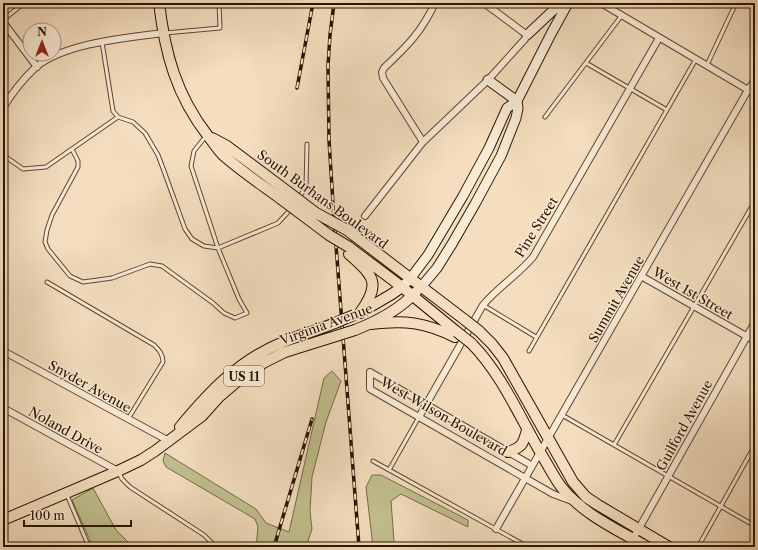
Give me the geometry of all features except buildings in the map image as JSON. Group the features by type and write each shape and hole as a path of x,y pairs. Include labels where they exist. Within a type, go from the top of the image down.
{"main road":[{"name":"South Burhans Boulevard","path":"159,3 169,62 182,95 199,125 207,135 227,146 329,235 402,287"},
{"path":"527,35 561,3"},
{"name":"Virginia Avenue","path":"168,441 213,389 234,371 259,354 283,342 357,314 392,294 410,279 428,255 464,196 489,148 507,108 516,101 568,3"},
{"path":"488,80 516,101"},
{"name":"Virginia Avenue","path":"3,520 141,460 202,416 219,397 239,380 263,363 285,352 371,324 386,316 412,296 422,287 437,268 501,156 516,118 518,108 516,101"},
{"name":"South Burhans Boulevard","path":"284,195 347,230 422,287"},
{"path":"349,250 368,272 372,283 369,300 357,314"},
{"path":"402,287 456,334"},
{"path":"422,287 479,331 503,358 573,482 586,497 598,506 670,547"},
{"path":"371,324 390,322 424,324 456,334"},
{"name":"West Wilson Boulevard","path":"456,334 482,354 491,365 527,430 563,489 592,515 647,547"},
{"path":"508,452 518,448 524,443 527,430"}],"street":[{"path":"424,142 383,78 382,72 420,31 435,3"},
{"path":"365,216 424,142 523,44 527,35 484,3"},
{"path":"601,3 755,94"},
{"path":"3,21 36,67"},
{"path":"3,108 17,87 36,67 52,58 77,48 102,42 163,33"},
{"name":"Pine Street","path":"419,418 483,305 492,294 524,267 533,257 659,38"},
{"name":"Summit Avenue","path":"496,529 524,477 562,415 755,80"},
{"name":"West 1st Street","path":"641,276 755,341"},
{"name":"Guilford Avenue","path":"633,539 755,322"},
{"name":"Snyder Avenue","path":"3,355 5,352 168,441"},
{"name":"West Wilson Boulevard","path":"532,465 370,372 370,389 553,494 578,504"},
{"name":"Noland Drive","path":"3,408 118,471"}],"lane":[{"path":"3,21 24,3"},
{"path":"163,33 220,28 219,3"},
{"path":"707,65 736,3"},
{"path":"545,117 622,15"},
{"path":"102,42 113,111 118,117 133,122 145,134 158,155 185,229 192,240 204,246 218,248 278,223 287,214 306,188 307,144"},
{"path":"529,351 696,59"},
{"path":"586,63 667,110"},
{"path":"3,155 23,169 46,167 118,117"},
{"path":"72,149 78,161 78,167 52,215 45,242 48,249 70,276 83,282 112,278 150,264 162,266 213,303 224,313 236,318 247,313 239,299 218,248 191,166 194,151 207,135"},
{"path":"614,446 755,201"},
{"path":"47,282 154,345 161,352 163,362 128,419"},
{"path":"483,305 536,337"},
{"path":"562,415 755,526"},
{"path":"390,470 419,418"},
{"path":"698,547 755,445"},
{"path":"373,461 528,547"},
{"path":"118,471 122,479 130,487 204,535 216,547"},
{"path":"66,493 89,547"}],"shaded area":[{"path":"332,371 341,381 326,422 312,477 310,511 312,529 306,547 256,547 258,527 255,519 166,467 163,461 165,453 256,509 266,523 289,532 324,378"},
{"path":"372,475 381,475 468,520 468,527 401,494 391,501 394,541 390,547 373,547 366,487"},
{"path":"93,488 116,530 133,547 93,547 72,500"}],"railway":[{"path":"297,88 313,3"},
{"path":"334,3 328,66 329,140 359,547"},
{"path":"274,547 312,419"}]}
